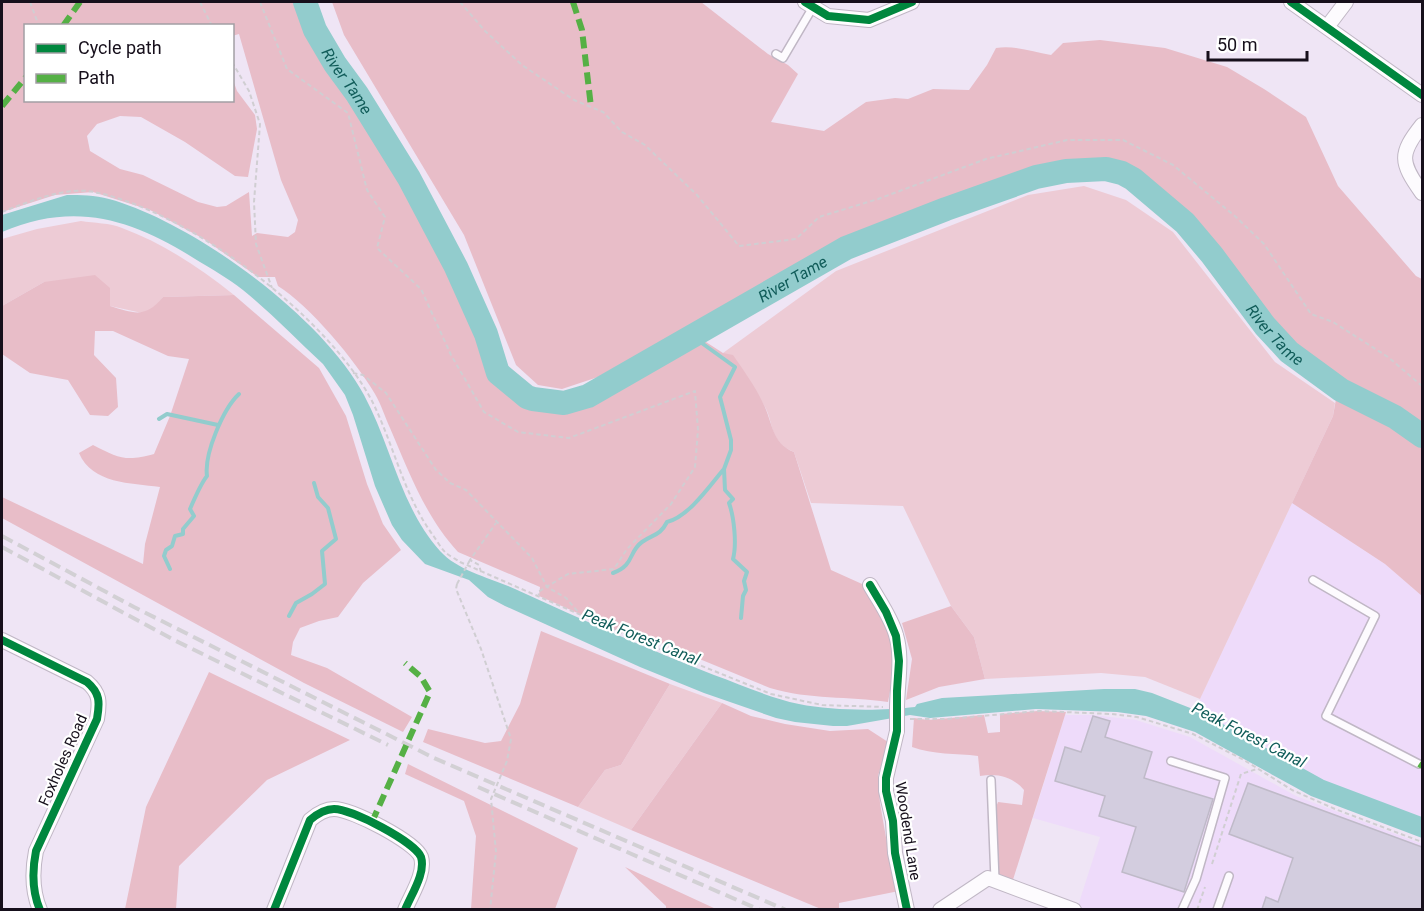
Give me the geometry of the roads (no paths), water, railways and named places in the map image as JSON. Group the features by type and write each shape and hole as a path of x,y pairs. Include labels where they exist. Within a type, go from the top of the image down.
{"street":[{"path":"809,4 828,16 869,20 912,2"},
{"path":"1291,2 1422,95"},
{"path":"1327,27 1346,2"},
{"path":"1422,124 1408,143 1404,157 1413,180 1422,193"},
{"name":"Woodend Lane","path":"870,585 886,612 896,636 899,661 892,703 897,731 886,778 886,791 893,821 895,853 907,909"},
{"name":"Foxholes Road","path":"2,640 87,682 97,690 100,705 97,719 36,851 33,863 34,892 40,909"},
{"path":"274,909 310,820 319,813 334,809 348,811 372,822 416,849 422,866 405,909"},
{"path":"940,909 992,879 1074,909"}],"lane":[{"path":"776,54 783,58 809,4"},
{"path":"1313,580 1375,616 1326,716 1419,764"},
{"path":"1171,761 1225,778 1196,879 1182,909"},
{"path":"991,780 992,879"},
{"path":"1217,909 1229,876"}],"waterway":[{"name":"River Tame","path":"305,2 315,30 409,178 456,267 486,334 498,373 527,397 564,403 588,396 846,248 1036,177 1066,171 1106,169 1122,173 1133,179 1185,223 1265,326 1289,352 1341,390 1395,417 1422,436"},
{"path":"692,336 735,367 720,397 731,440 731,450 724,469 725,490 733,499 729,503 734,531 733,559 747,572 744,581 746,590 743,596 741,618"},
{"path":"170,569 164,556 166,550 172,546 175,536 183,534 183,529 194,516 190,509 207,476 208,456 216,432 227,410 239,394"},
{"path":"159,419 167,414 218,425"},
{"path":"613,573 625,566 642,542 659,532 667,522 690,508 723,470"},
{"path":"289,616 296,603 325,584 322,551 336,539 328,508 318,497 314,483"}],"railway":[{"path":"2,536 134,607 434,758 786,910"},
{"path":"2,547 174,640 388,745"},
{"path":"478,787 760,910"}],"water label":[{"name":"Peak Forest Canal","path":"641,637"},
{"name":"Peak Forest Canal","path":"1249,735"}]}
